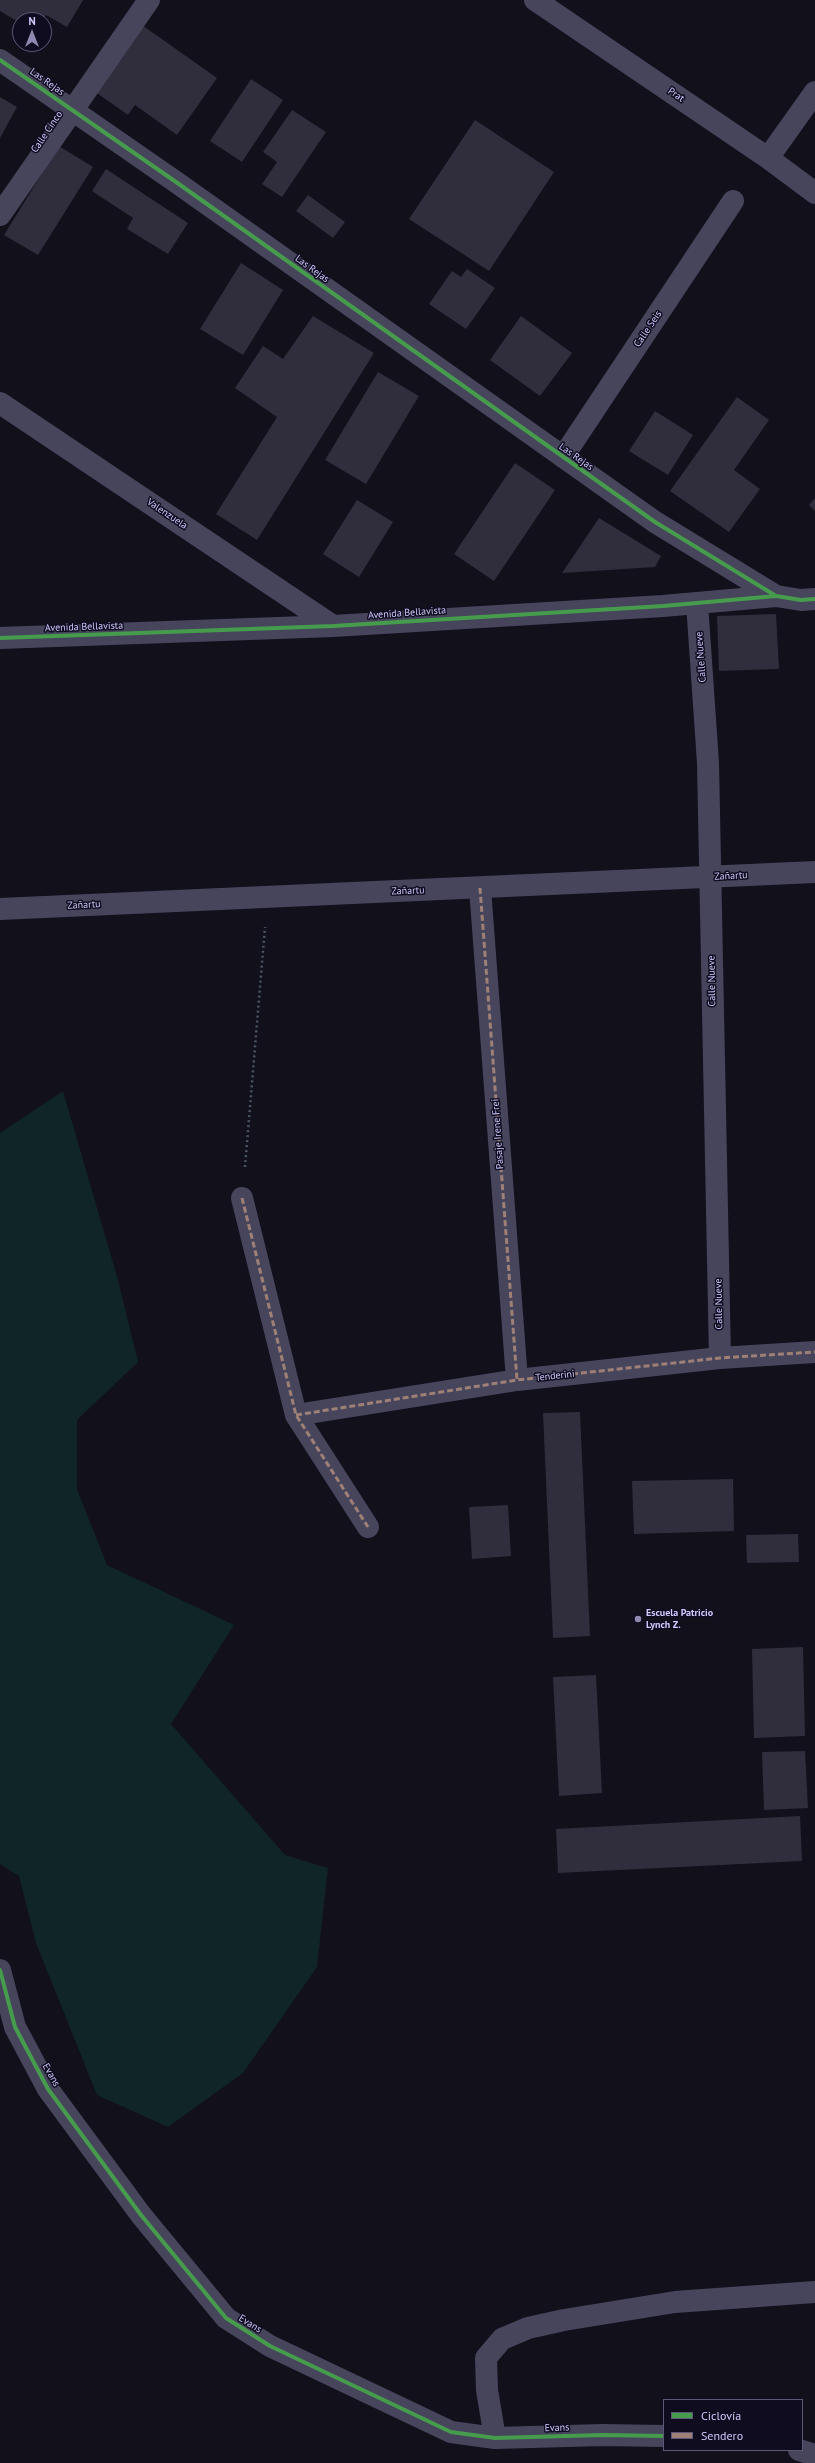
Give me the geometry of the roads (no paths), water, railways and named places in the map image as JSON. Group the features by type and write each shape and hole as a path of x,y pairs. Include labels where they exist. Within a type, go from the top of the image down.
{"street":[{"name":"Calle Cinco","path":"0,215 149,0"},
{"name":"Prat","path":"535,0 768,158 815,192"},
{"name":"Las Rejas","path":"0,60 655,522 776,596"},
{"path":"768,158 815,92"},
{"name":"Calle Seis","path":"563,457 733,200"},
{"name":"Valenzuela","path":"0,403 333,626"},
{"name":"Avenida Bellavista","path":"0,638 333,626 697,603 776,596 801,600 815,599"},
{"name":"Calle Nueve","path":"697,603 708,762 720,1358"},
{"name":"Zañartu","path":"0,909 815,872"},
{"name":"Pasaje Irene Frei","path":"480,888 517,1380"},
{"path":"242,1198 296,1415 368,1527"},
{"name":"Tenderini","path":"296,1415 517,1380 720,1358 815,1352"},
{"name":"Evans","path":"0,1970 15,2027 48,2089 141,2215 226,2318 270,2346 450,2432 495,2438 603,2435 663,2436"},
{"path":"495,2438 487,2390 486,2358 502,2339 528,2328 564,2320 675,2302 815,2292"},
{"path":"802,2451 815,2454"}],"place":[{"name":"Escuela Patricio Lynch Z.","path":"638,1619"}]}
